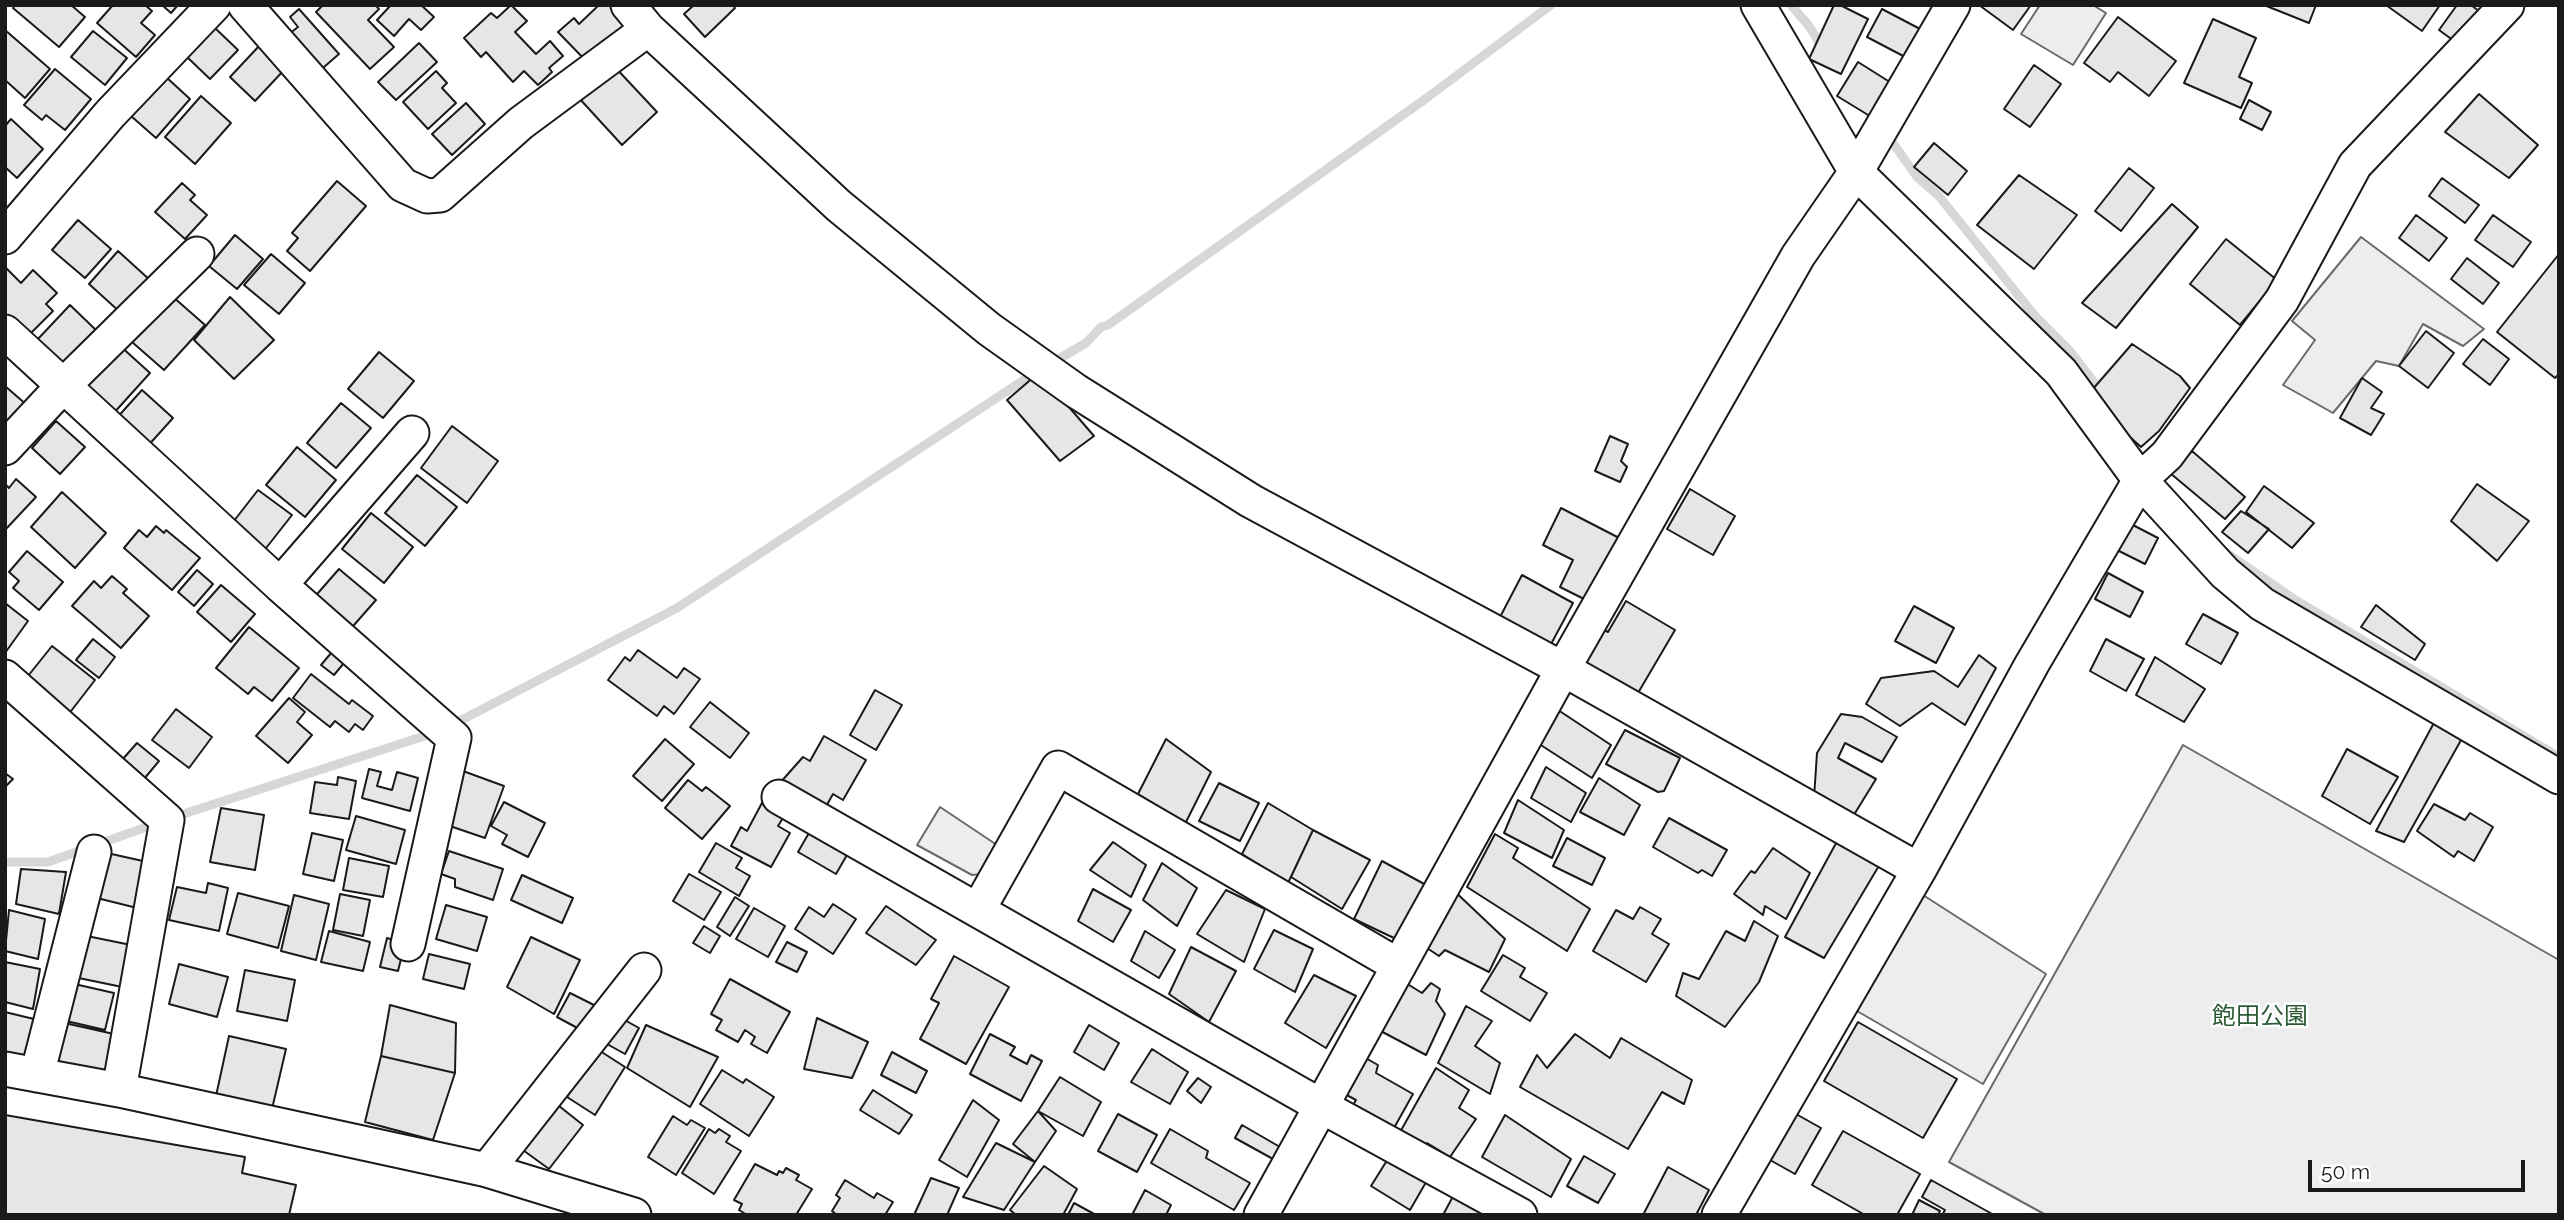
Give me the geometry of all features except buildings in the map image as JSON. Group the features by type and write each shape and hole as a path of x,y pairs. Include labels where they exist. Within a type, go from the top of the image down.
{"street":[{"path":"5,237 110,114 214,5"},
{"path":"245,5 403,186 427,196 440,195 638,17 839,206 989,329 1076,391 1251,501 1563,669 1919,870"},
{"path":"1758,5 1856,172 2061,372 2140,481 2225,573 2262,604 2559,777"},
{"path":"1261,1215 1563,669 1798,256 1856,172 1953,5"},
{"path":"1719,1215 1919,870 2032,664 2140,481 2167,455 2282,300 2355,165 2507,5"},
{"path":"5,448 63,386 197,254"},
{"path":"5,332 280,585 454,738 408,944"},
{"path":"280,585 412,433"},
{"path":"5,677 167,820 119,1090"},
{"path":"978,910 1058,768 1399,966"},
{"path":"779,797 1321,1106 1520,1215"},
{"path":"94,852 21,1072 119,1090 488,1170 634,1215"},
{"path":"488,1170 644,970"}],"shaded area":[{"path":"2040,5 2093,5 2106,13 2073,65 2021,34"},
{"path":"2361,237 2484,329 2463,346 2423,324 2399,366 2376,361 2333,413 2283,385 2315,340 2292,321"},
{"name":"飽田公園","path":"2183,745 2559,960 2559,1215 2046,1215 1949,1162"},
{"path":"940,807 997,845 981,874 972,875 917,845"},
{"path":"1923,895 2046,974 1983,1084 1857,1011"}],"waterway":[{"path":"1052,363 1086,343 1101,327 1108,325 1428,97 1551,5"},
{"path":"1791,5 1809,26 1823,49"},
{"path":"1886,133 1917,177 1938,195 2035,316 2070,351 2102,393"},
{"path":"450,726 677,608 1036,372"},
{"path":"2225,552 2294,599 2559,757"},
{"path":"174,817 437,732"},
{"path":"5,862 48,862 158,823"}]}
